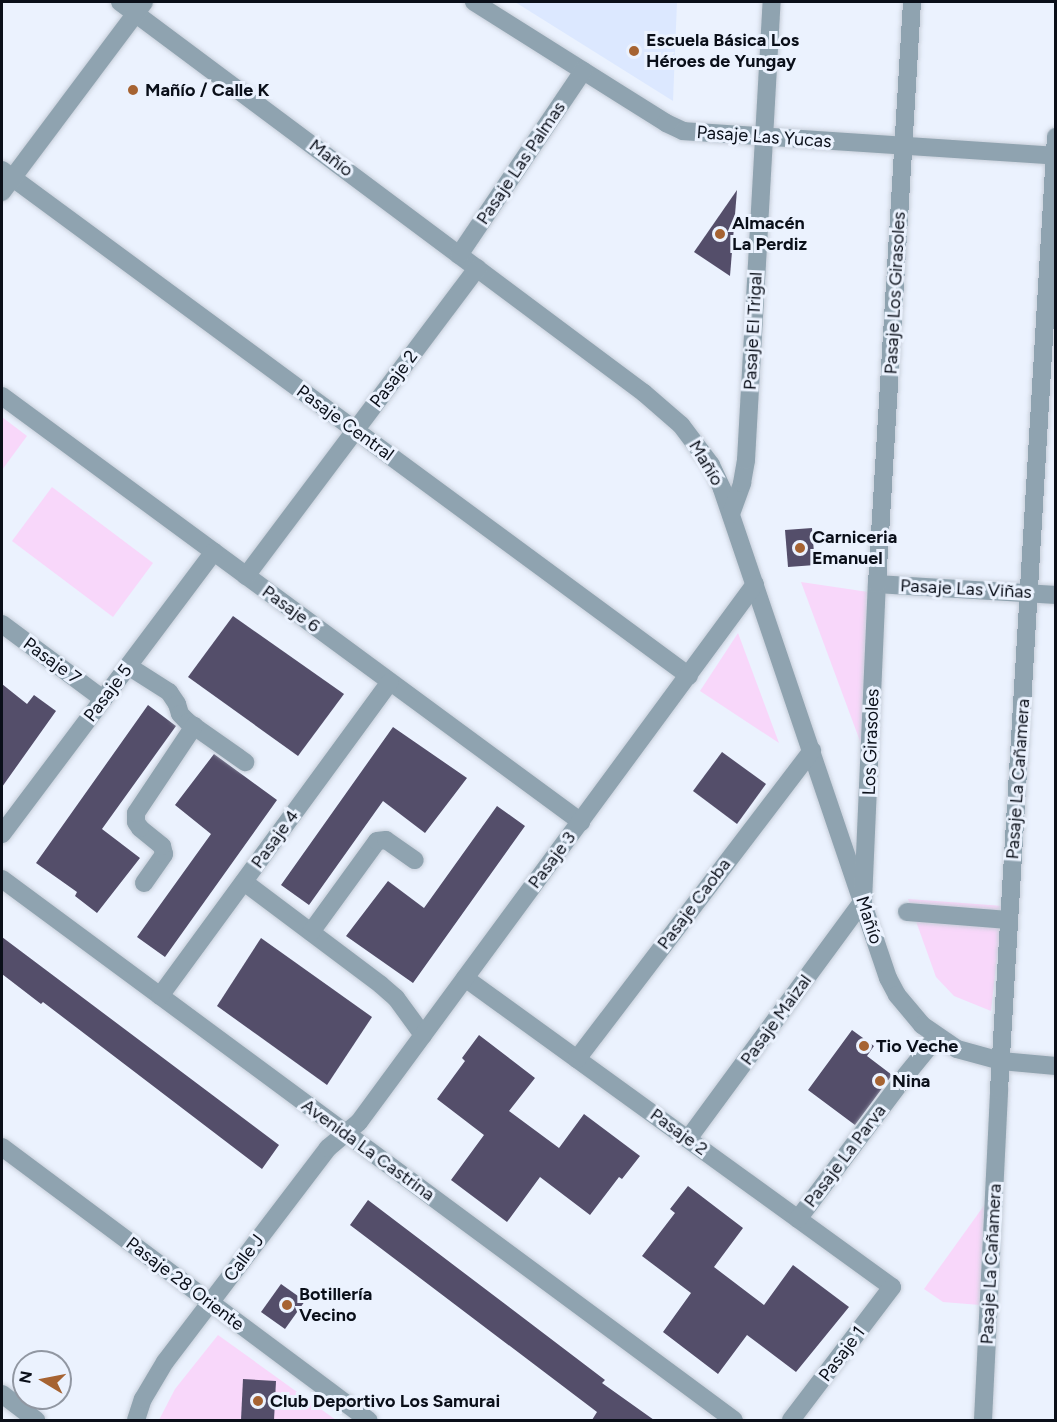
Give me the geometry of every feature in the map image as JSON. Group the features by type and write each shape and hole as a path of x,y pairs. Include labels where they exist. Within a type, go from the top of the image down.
{"street":[{"name":"Mañío","path":"120,2 140,7 459,255 676,419 711,465 731,514 888,978 897,995 922,1025 937,1037 968,1053 1001,1061 1056,1066"},
{"name":"Pasaje Las Yucas","path":"474,2 674,128 693,132 903,146 1055,150"},
{"name":"Pasaje El Trigal","path":"731,514 742,483 746,460 772,2"},
{"name":"Pasaje Los Girasoles","path":"877,584 912,2"},
{"path":"5,180 140,7"},
{"name":"Pasaje Las Palmas","path":"459,255 583,71"},
{"name":"Pasaje La Cañamera","path":"983,1420 1001,1061 1055,150"},
{"name":"Pasaje Central","path":"5,180 356,431 689,676"},
{"name":"Pasaje 2","path":"246,576 477,268"},
{"name":"Pasaje 6","path":"2,396 581,822"},
{"name":"Pasaje 5","path":"2,834 214,552"},
{"name":"Pasaje 3","path":"345,1133 359,1122 689,676 754,584"},
{"name":"Pasaje Las Viñas","path":"877,584 1056,594"},
{"name":"Los Girasoles","path":"863,901 877,584"},
{"name":"Pasaje 7","path":"2,624 103,699"},
{"path":"128,666 169,692 180,714 245,762"},
{"name":"Pasaje 4","path":"160,996 390,682"},
{"path":"144,883 164,854 162,846 140,828 136,822 136,813 194,726"},
{"name":"Pasaje Caoba","path":"577,1059 812,750"},
{"path":"311,932 377,841 386,840 415,860"},
{"name":"Avenida La Castrina","path":"2,879 734,1420"},
{"path":"244,882 381,985 396,998 423,1035"},
{"name":"Pasaje Maizal","path":"688,1139 863,901"},
{"path":"907,912 1009,920"},
{"name":"Pasaje 2","path":"465,978 892,1287"},
{"name":"Pasaje La Parva","path":"798,1219 937,1037"},
{"name":"Calle J","path":"136,1420 153,1379 328,1148 345,1133"},
{"name":"Pasaje 28 Oriente","path":"2,1147 368,1420"},
{"name":"Pasaje 1","path":"791,1420 892,1287"},
{"path":"2,1394 36,1420"}],"shaded area":[{"name":"Escuela Básica Los Héroes de Yungay","path":"515,2 677,2 673,101"},
{"path":"2,417 27,436 2,470"},
{"path":"52,487 153,563 113,617 12,541"},
{"path":"801,582 875,593 867,760"},
{"path":"738,633 779,743 700,691"},
{"path":"908,899 1003,906 991,1011 954,996 936,977"},
{"path":"988,1200 980,1305 943,1302 924,1289"},
{"path":"218,1335 336,1420 159,1420 175,1389"}],"building":[{"name":"Almacén La Perdiz","path":"737,190 730,276 694,252"},
{"name":"Carniceria Emanuel","path":"812,528 815,565 788,567 785,530"},
{"path":"233,616 344,694 298,756 188,677"},
{"path":"2,684 27,704 34,695 56,711 2,787"},
{"path":"148,705 176,726 102,829 140,858 97,913 75,896 77,892 36,863"},
{"path":"393,727 467,778 425,833 383,801 309,905 281,885"},
{"path":"722,752 766,784 737,824 693,791"},
{"path":"214,754 277,800 165,957 137,937 211,834 175,805"},
{"path":"497,806 525,826 413,983 346,936 388,881 424,908"},
{"path":"2,937 279,1145 262,1169 43,1002 41,1004 2,974"},
{"path":"261,938 372,1017 327,1085 217,1006"},
{"path":"852,1030 874,1046 867,1056 892,1075 855,1125 808,1090"},
{"path":"479,1035 535,1078 509,1111 559,1148 584,1114 640,1156 622,1179 619,1177 590,1215 540,1177 507,1222 451,1180 484,1135 437,1099 465,1061 462,1058"},
{"path":"688,1186 743,1228 714,1267 764,1305 793,1265 849,1307 796,1372 747,1335 718,1374 663,1332 691,1293 642,1256 675,1213 670,1209"},
{"path":"368,1200 605,1380 602,1383 654,1420 592,1420 597,1412 350,1225"},
{"path":"281,1284 305,1301 285,1329 261,1312"},
{"name":"Club Deportivo Los Samurai","path":"243,1379 276,1381 274,1420 241,1420"}],"place":[{"name":"Escuela Básica Los Héroes de Yungay","path":"634,51"},
{"name":"Mañío / Calle K","path":"133,90"},
{"name":"Almacén La Perdiz","path":"720,234"},
{"name":"Carniceria Emanuel","path":"800,548"},
{"name":"Tio Veche","path":"864,1046"},
{"name":"Nina","path":"880,1081"},
{"name":"Botillería Vecino","path":"287,1305"},
{"name":"Club Deportivo Los Samurai","path":"258,1401"}]}
